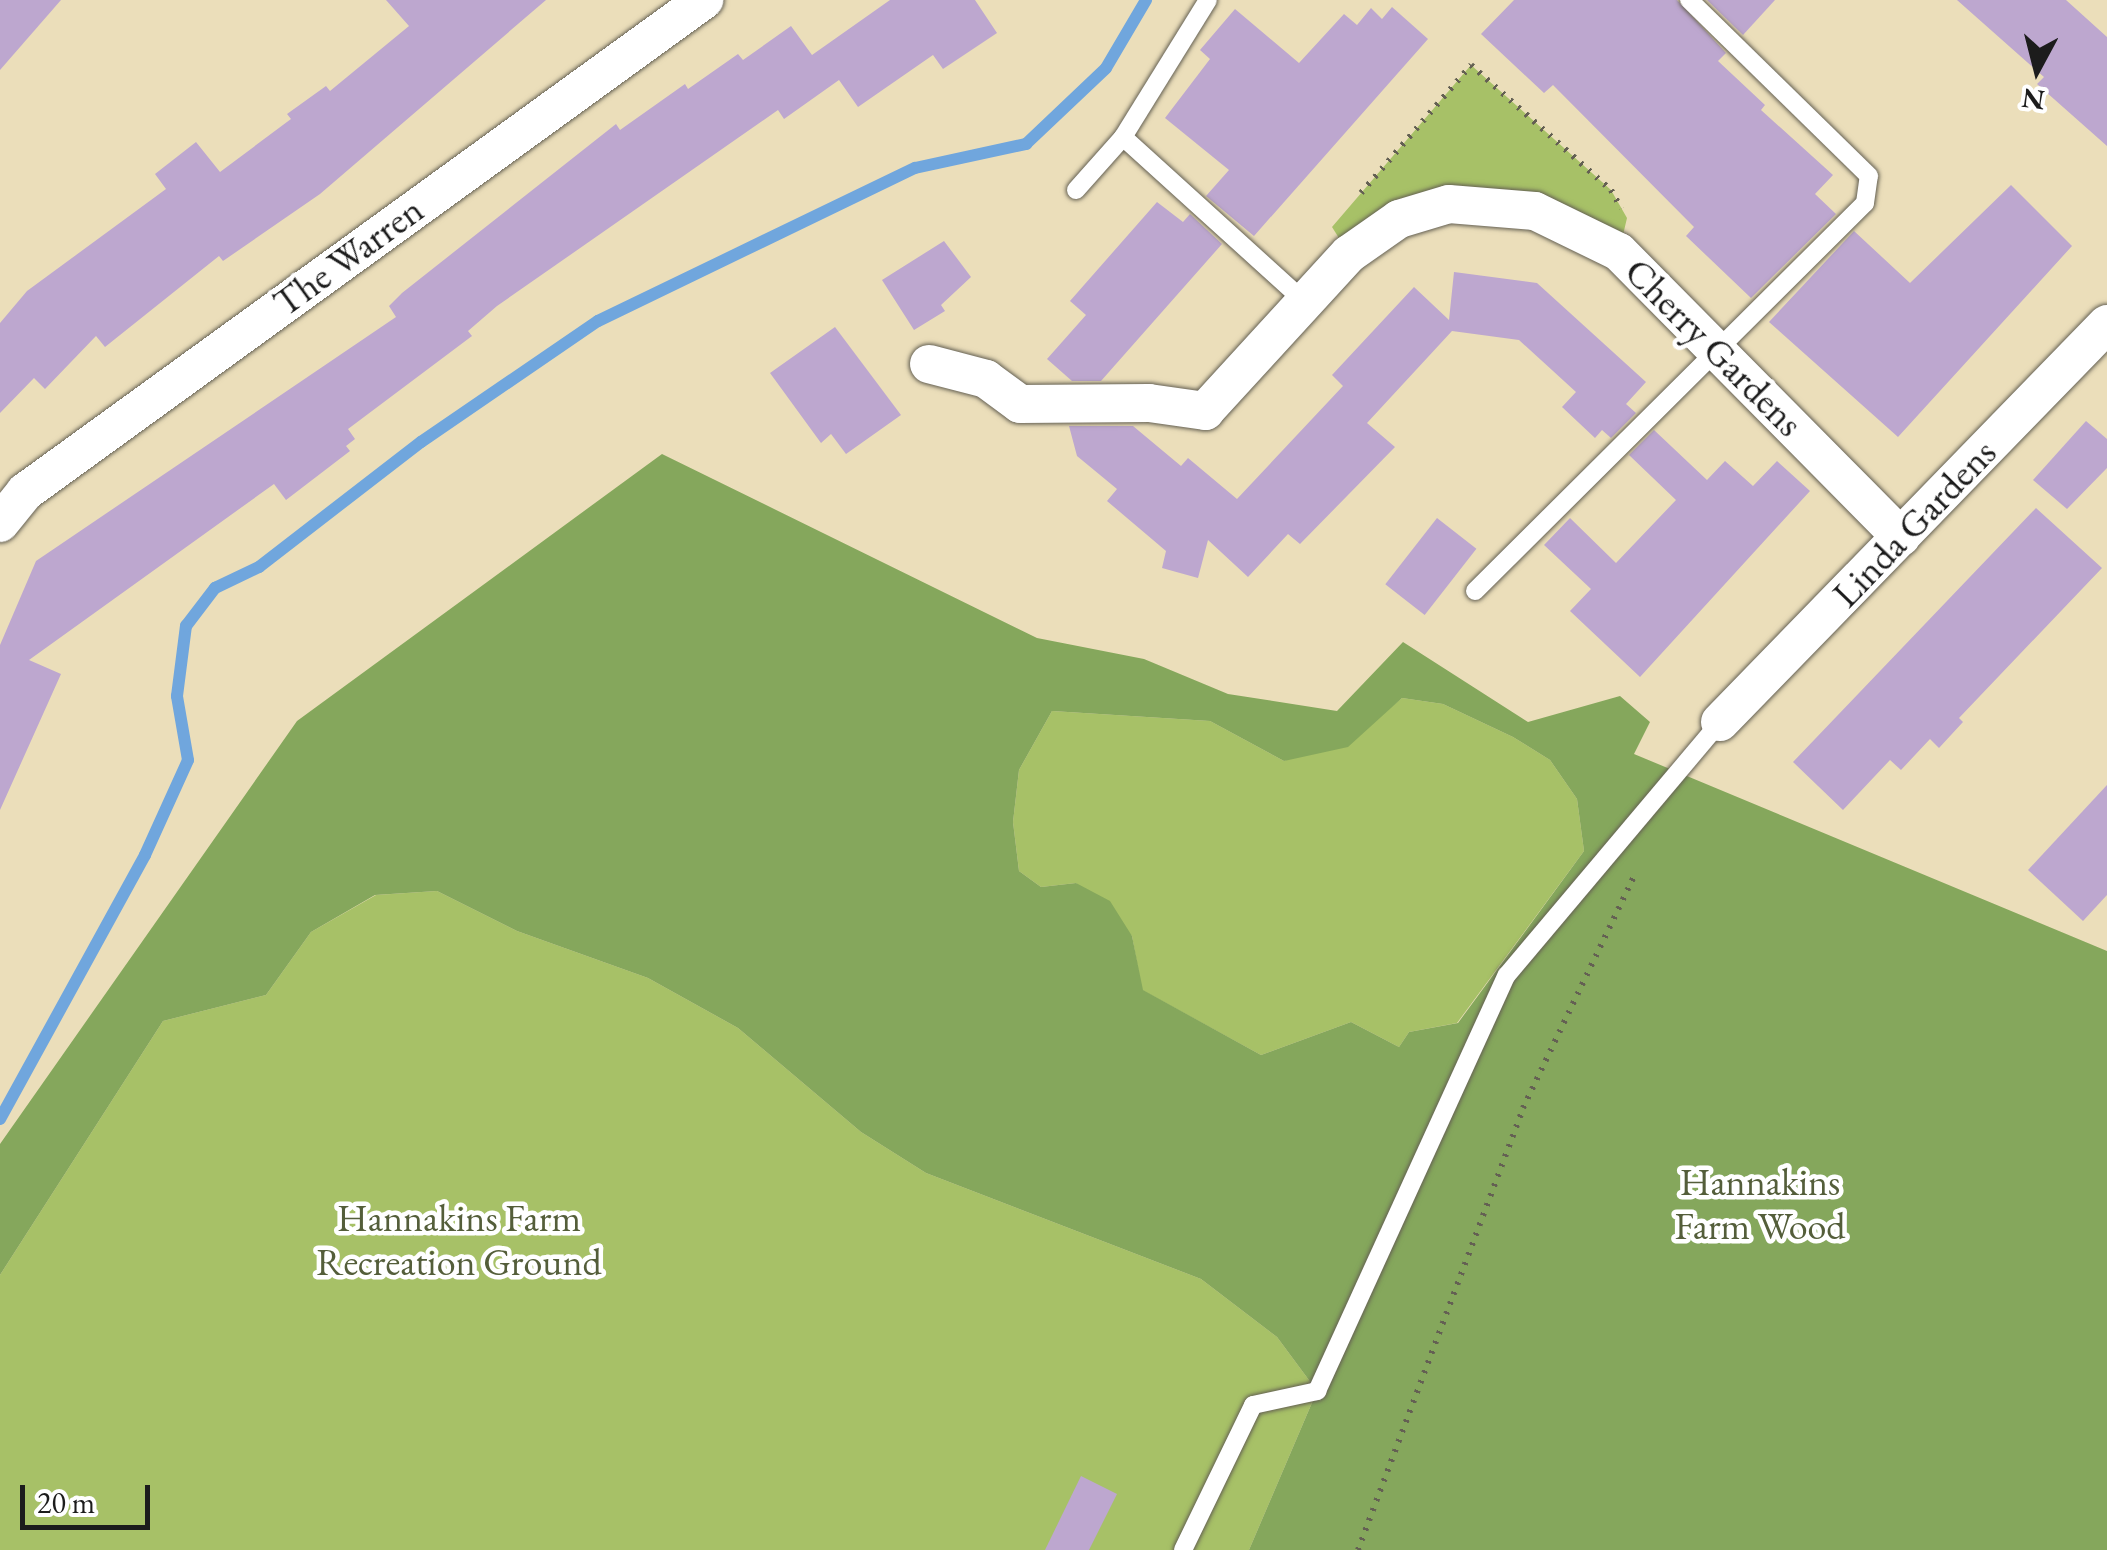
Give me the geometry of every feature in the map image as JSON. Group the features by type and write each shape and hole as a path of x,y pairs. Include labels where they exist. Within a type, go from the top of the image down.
{"street":[{"name":"The Warren","path":"0,523 25,492 704,0"},
{"name":"Cherry Gardens","path":"930,364 986,380 1020,404 1148,403 1205,412 1349,254 1399,219 1449,204 1535,212 1620,252 1901,537"},
{"name":"Linda Gardens","path":"1720,722 2107,324"}],"lane":[{"path":"1076,190 1123,138 1208,0"},
{"path":"1475,591 1865,203 1868,176 1689,0"},
{"path":"1123,138 1304,301"},
{"path":"1182,1550 1253,1405 1317,1391 1506,975 1720,722"}],"path":[{"path":"1357,198 1471,64 1611,190 1627,218 1620,252"},
{"path":"1358,1550 1524,1108 1643,860"}],"green space":[{"path":"1471,65 1611,190 1627,218 1619,252 1449,204 1349,254 1332,227"},
{"name":"Hannakins Farm Wood","path":"662,454 1037,638 1144,659 1228,694 1337,711 1403,642 1528,722 1620,696 1650,722 1634,754 2107,951 2107,1550 1249,1550 1317,1391 1277,1337 1201,1279 926,1173 861,1132 738,1028 648,978 517,931 437,891 375,895 311,932 266,995 163,1021 0,1275 0,1144 297,721","holes":["1402,698 1443,704 1513,737 1550,760 1577,799 1584,851 1458,1023 1409,1032 1399,1047 1351,1022 1261,1055 1143,990 1132,936 1110,901 1076,883 1041,887 1019,871 1013,822 1019,770 1052,711 1210,721 1284,761 1348,747"]},
{"path":"1402,698 1443,704 1513,737 1550,760 1577,799 1584,851 1457,1023 1409,1032 1399,1047 1351,1022 1261,1055 1142,990 1132,936 1076,883 1041,887 1019,871 1013,822 1019,770 1052,711 1210,721 1284,761 1379,717"},
{"name":"Hannakins Farm Recreation Ground","path":"437,891 517,931 648,978 738,1028 861,1132 926,1173 1201,1279 1277,1337 1317,1391 1249,1550 0,1550 0,1275 163,1021 266,995 311,932 376,895"}],"building":[{"path":"0,0 61,0 0,70"},
{"path":"386,0 546,0 320,194 223,261 219,256 105,347 96,336 45,389 34,378 0,413 0,323 27,291 166,189 155,174 196,142 220,172 291,119 287,114 326,86 330,91 409,26"},
{"path":"890,0 975,0 997,33 943,69 933,55 858,107 839,80 784,119 778,110 497,306 468,331 472,336 348,429 355,439 346,446 350,451 286,500 274,484 29,660 61,674 0,810 0,645 36,561 396,317 389,306 402,293 616,124 620,130 685,84 688,89 738,54 743,60 791,26 812,55"},
{"path":"1514,0 1677,0 1726,53 1718,61 1765,105 1761,110 1833,175 1815,194 1836,214 1751,298 1686,236 1694,227 1553,85 1544,93 1481,34"},
{"path":"1707,0 1775,0 1743,35"},
{"path":"1957,0 2066,0 2107,37 2107,146 2037,84 2044,77"},
{"path":"1392,7 1428,39 1254,236 1206,196 1229,170 1165,118 1210,59 1200,50 1235,9 1299,63 1344,14 1357,25 1371,8 1382,19"},
{"path":"2011,185 2072,246 1898,437 1769,322 1854,231 1910,283"},
{"path":"1157,202 1183,222 1190,214 1222,244 1101,381 1072,381 1047,359 1086,315 1070,301"},
{"path":"944,241 971,277 941,305 945,311 914,330 882,280"},
{"path":"1454,272 1537,283 1646,382 1626,404 1636,413 1611,438 1602,430 1595,438 1562,407 1576,392 1519,340 1452,331 1367,423 1395,447 1300,544 1288,534 1248,577 1208,540 1198,578 1162,568 1166,551 1107,501 1117,489 1077,456 1069,426 1133,426 1181,466 1188,458 1237,499 1343,386 1332,375 1414,287 1449,320"},
{"path":"835,327 901,415 846,454 831,434 821,443 770,373"},
{"path":"2086,421 2107,439 2107,468 2067,509 2033,480"},
{"path":"1654,430 1707,480 1725,461 1753,486 1777,461 1810,491 1640,677 1570,611 1591,589 1544,545 1570,518 1616,563 1676,500 1629,455"},
{"path":"2036,508 2102,568 1959,718 1963,722 1939,748 1930,739 1901,770 1890,760 1843,810 1793,762"},
{"path":"1437,518 1476,549 1425,615 1385,584"},
{"path":"2107,785 2107,895 2083,921 2028,870"},
{"path":"1081,1476 1117,1494 1089,1550 1045,1550"}],"waterway":[{"path":"0,1119 145,855 188,760 177,696 186,626 215,588 259,567 421,442 598,321 915,168 1026,144 1106,68 1146,0"}]}
